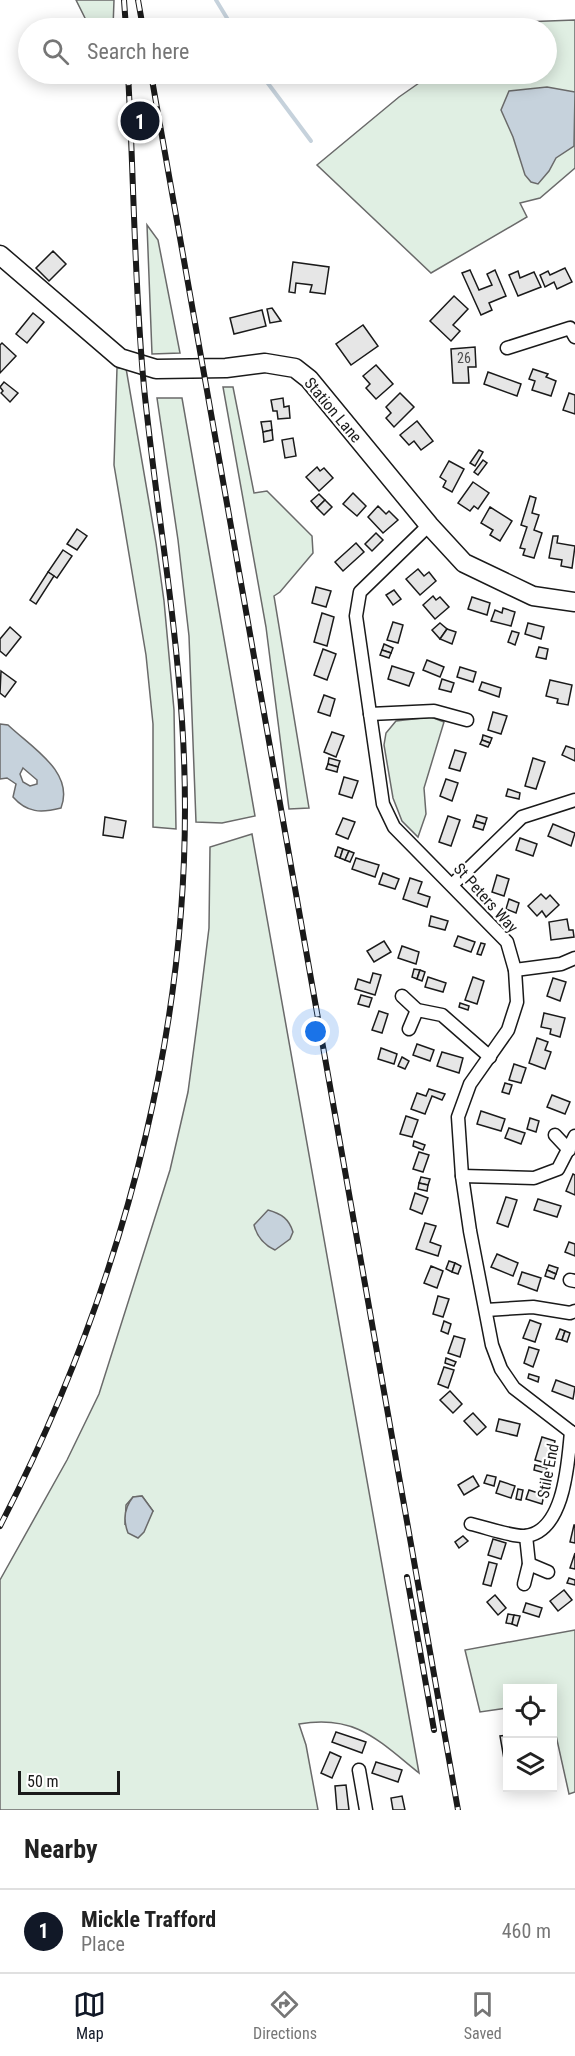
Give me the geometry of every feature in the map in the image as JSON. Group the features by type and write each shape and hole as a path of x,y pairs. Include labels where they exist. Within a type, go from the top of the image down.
{"street":[{"name":"Station Lane","path":"0,255 120,358 156,369 226,368 265,363 295,368 309,379 429,525 464,563 533,596 575,602"},
{"path":"507,348 573,331"},
{"name":"St Peters Way","path":"429,525 367,585 358,600 356,616 383,804 394,827 453,884 507,942 515,970 517,1002 508,1029 470,1084 458,1117 462,1176 492,1345 501,1368 514,1388 573,1433"},
{"path":"370,714 434,711 467,720"},
{"path":"453,884 522,817 575,800"},
{"path":"515,970 561,964 575,958"},
{"path":"402,996 417,1010 442,1015 490,1056"},
{"path":"409,1029 417,1010"},
{"path":"555,1135 568,1150"},
{"path":"462,1176 534,1178 558,1169 575,1136"},
{"path":"486,1310 533,1307 570,1313 575,1311"},
{"name":"Stile End","path":"526,1536 543,1528 556,1510 566,1480 573,1433"},
{"path":"471,1524 526,1536 529,1564 524,1584"},
{"path":"529,1564 549,1572"},
{"path":"359,1770 366,1810"}],"green space":[{"path":"76,0 114,0 113,18 85,18"},
{"path":"575,20 575,168 540,198 520,203 527,217 431,273 317,165 418,84 557,84 557,21"},
{"path":"147,225 158,240 180,353 152,354"},
{"path":"117,368 126,368 164,601 174,710 176,829 153,827 153,724 146,655 114,465"},
{"path":"223,387 233,387 254,493 267,491 312,536 313,553 274,596 309,808 289,809 266,627"},
{"path":"157,398 182,398 255,816 222,823 196,822 189,636 178,540"},
{"path":"431,717 444,722 424,788 426,814 418,837 402,821 393,798 384,745 386,733 396,721"},
{"path":"252,834 419,1773 365,1732 351,1726 319,1722 299,1724 306,1745 318,1810 0,1810 0,1580 67,1460 99,1394 170,1170 188,1092 198,1017 209,928 210,847","holes":["142,1496 153,1511 125,1524 126,1505 133,1497"]},
{"path":"575,1630 575,1792 569,1794 557,1740 557,1684 503,1684 503,1709 480,1712 465,1650"}],"shaded area":[{"path":"547,87 575,92 574,146 556,158 538,184 531,182 525,175 513,137 501,110 509,91"},
{"path":"0,724 8,725 39,751 56,772 62,783 64,795 61,808 47,811 29,809 13,797 16,784 7,778 0,779","holes":["23,768 37,780 37,784 30,786 23,782 20,774"]},
{"path":"268,1210 284,1218 293,1232 290,1239 275,1250 262,1240 254,1225"},
{"path":"142,1496 153,1511 144,1532 138,1538 128,1533 125,1514 133,1497"}],"building":[{"path":"144,112 146,128 136,129 134,113"},
{"path":"53,251 66,264 49,281 36,268"},
{"path":"293,262 329,267 325,294 310,292 312,285 296,283 295,293 289,292"},
{"path":"565,268 572,282 557,289 554,282 545,287 540,275 548,271 550,275"},
{"path":"470,270 479,290 492,285 487,274 495,270 506,296 489,303 492,310 481,315 462,273"},
{"path":"518,271 520,278 534,272 541,287 518,296 509,275"},
{"path":"454,296 468,309 453,325 460,331 451,341 430,321"},
{"path":"272,308 281,321 270,323 267,309"},
{"path":"262,310 266,326 234,334 230,318"},
{"path":"33,313 44,322 27,343 16,334"},
{"path":"363,325 378,346 351,365 336,344"},
{"path":"2,343 16,356 0,373 0,345"},
{"path":"475,347 476,367 468,367 469,383 453,383 451,349"},
{"path":"376,365 393,384 376,399 366,388 370,384 363,376"},
{"path":"533,369 548,374 546,377 556,381 551,396 532,390 535,381 529,379"},
{"path":"488,372 521,384 517,396 484,384"},
{"path":"4,382 18,393 10,402 1,393 3,391 0,387"},
{"path":"400,393 414,407 394,427 386,418 391,413 386,407"},
{"path":"569,393 575,395 575,414 563,410"},
{"path":"283,398 284,407 289,406 290,418 278,419 277,411 273,411 271,400"},
{"path":"271,421 272,430 263,432 261,422"},
{"path":"417,421 433,441 421,450 414,441 409,445 400,435"},
{"path":"272,430 273,440 264,442 263,432"},
{"path":"293,438 296,456 285,458 282,440"},
{"path":"479,450 483,452 475,466 470,463"},
{"path":"483,460 487,463 478,475 474,472"},
{"path":"449,461 464,469 452,492 443,487 446,481 440,477"},
{"path":"317,467 320,471 324,468 333,478 319,491 306,477"},
{"path":"473,482 489,493 478,509 474,506 470,511 458,503"},
{"path":"353,493 366,506 357,516 343,504"},
{"path":"319,494 325,500 317,508 311,501"},
{"path":"530,496 536,498 532,513 539,515 534,530 542,533 534,558 523,555 525,549 520,548 527,527 521,525"},
{"path":"325,500 332,507 324,515 317,508"},
{"path":"378,506 386,514 389,511 398,520 383,533 368,517"},
{"path":"490,507 512,521 500,541 490,535 493,530 481,523"},
{"path":"77,529 87,536 77,550 67,544"},
{"path":"376,533 383,540 372,551 365,544"},
{"path":"553,536 558,536 557,543 575,546 572,568 561,566 562,560 549,558"},
{"path":"356,543 364,552 343,571 335,562"},
{"path":"63,550 72,556 57,578 48,572"},
{"path":"418,569 424,576 429,572 436,581 420,595 406,579"},
{"path":"48,572 54,576 36,604 30,600"},
{"path":"316,587 331,591 326,607 312,603"},
{"path":"394,590 401,599 393,605 386,595"},
{"path":"433,596 436,600 440,597 449,607 435,619 423,605"},
{"path":"472,597 490,603 487,615 468,609"},
{"path":"503,608 515,612 511,626 491,621 495,610 502,613"},
{"path":"322,613 334,617 327,646 314,642"},
{"path":"393,622 403,625 398,643 387,640"},
{"path":"440,623 447,629 440,639 432,630"},
{"path":"528,623 544,627 541,639 525,634"},
{"path":"10,627 21,637 6,656 0,651 0,639"},
{"path":"447,629 456,632 452,644 440,639"},
{"path":"512,631 519,633 515,645 508,642"},
{"path":"384,644 393,648 391,653 382,650"},
{"path":"539,647 548,649 546,659 536,657"},
{"path":"323,649 336,654 327,680 314,675"},
{"path":"382,650 391,653 389,658 380,655"},
{"path":"427,660 444,667 440,677 423,670"},
{"path":"392,666 414,673 409,686 388,679"},
{"path":"460,667 476,672 473,682 457,677"},
{"path":"1,671 16,682 5,697 0,693"},
{"path":"442,679 454,683 451,692 439,689"},
{"path":"550,680 572,685 568,705 557,703 558,699 546,696"},
{"path":"482,682 501,688 499,697 479,690"},
{"path":"324,695 335,699 330,716 318,712"},
{"path":"493,712 507,716 501,734 488,730"},
{"path":"332,732 344,736 336,757 324,752"},
{"path":"483,735 492,738 490,743 482,740"},
{"path":"482,740 490,743 488,747 480,744"},
{"path":"566,746 575,749 575,761 562,755"},
{"path":"455,750 466,753 460,771 449,768"},
{"path":"329,758 340,761 338,767 328,764"},
{"path":"533,758 545,762 536,789 525,786"},
{"path":"328,764 338,767 337,772 326,769"},
{"path":"344,777 358,781 352,798 339,794"},
{"path":"446,779 458,783 452,801 440,796"},
{"path":"508,789 520,793 519,799 506,796"},
{"path":"477,815 487,818 485,824 475,821"},
{"path":"448,816 460,820 451,846 439,842"},
{"path":"105,817 126,821 123,838 103,835"},
{"path":"343,818 355,822 348,839 336,834"},
{"path":"475,821 485,824 483,830 473,827"},
{"path":"553,824 575,833 571,846 548,836"},
{"path":"520,838 537,844 533,856 516,850"},
{"path":"338,847 343,849 340,858 335,856"},
{"path":"343,849 349,851 345,860 340,858"},
{"path":"349,851 354,853 350,862 345,860"},
{"path":"356,858 379,865 375,877 352,869"},
{"path":"383,873 399,879 395,889 379,884"},
{"path":"497,875 509,879 504,896 492,892"},
{"path":"410,878 422,882 418,893 430,897 427,907 403,899"},
{"path":"541,894 546,899 550,895 559,905 546,917 542,911 537,916 528,906"},
{"path":"509,899 519,903 516,913 506,909"},
{"path":"431,916 448,921 445,930 429,926"},
{"path":"567,919 569,930 573,930 574,937 551,940 549,922"},
{"path":"458,936 475,942 471,952 454,946"},
{"path":"384,941 391,952 374,962 367,951"},
{"path":"481,943 485,944 481,955 477,954"},
{"path":"402,946 419,952 416,964 398,958"},
{"path":"414,969 420,970 417,979 412,977"},
{"path":"420,970 425,972 422,981 417,979"},
{"path":"373,973 381,975 375,995 355,989 358,979 370,983"},
{"path":"428,977 446,983 443,992 425,987"},
{"path":"473,977 484,981 477,1004 465,1000"},
{"path":"553,978 566,982 560,1001 547,996"},
{"path":"361,995 372,998 369,1007 358,1004"},
{"path":"460,1003 469,1006 468,1010 459,1007"},
{"path":"379,1011 388,1014 382,1033 372,1030"},
{"path":"544,1013 565,1018 560,1037 550,1034 551,1029 541,1027"},
{"path":"537,1038 548,1042 545,1050 551,1052 545,1069 529,1063"},
{"path":"417,1044 434,1050 430,1061 413,1055"},
{"path":"381,1048 397,1054 394,1064 378,1059"},
{"path":"442,1052 463,1058 459,1073 437,1066"},
{"path":"402,1057 409,1061 405,1069 398,1066"},
{"path":"514,1064 526,1068 521,1083 509,1080"},
{"path":"505,1083 512,1085 509,1094 502,1092"},
{"path":"429,1089 445,1094 442,1100 432,1096 425,1114 411,1109 417,1093 426,1096"},
{"path":"552,1095 570,1102 565,1114 547,1107"},
{"path":"481,1111 505,1119 501,1131 477,1124"},
{"path":"406,1116 418,1120 412,1137 400,1134"},
{"path":"530,1118 539,1121 536,1132 527,1129"},
{"path":"509,1128 525,1133 521,1144 505,1138"},
{"path":"414,1141 425,1145 423,1150 413,1146"},
{"path":"419,1152 429,1155 423,1172 413,1169"},
{"path":"573,1174 575,1175 575,1195 566,1191"},
{"path":"421,1177 430,1179 428,1185 419,1183"},
{"path":"419,1183 428,1185 427,1191 418,1189"},
{"path":"415,1193 428,1198 422,1214 410,1209"},
{"path":"506,1197 517,1200 508,1227 497,1223"},
{"path":"538,1199 561,1206 557,1217 534,1210"},
{"path":"425,1223 436,1226 430,1242 441,1246 438,1256 416,1249"},
{"path":"569,1242 575,1244 575,1256 565,1252"},
{"path":"497,1254 518,1263 513,1276 491,1267"},
{"path":"449,1261 455,1263 452,1272 446,1269"},
{"path":"455,1263 461,1266 458,1274 452,1272"},
{"path":"549,1265 558,1268 556,1274 547,1270"},
{"path":"431,1266 443,1271 437,1288 424,1283"},
{"path":"547,1270 556,1274 554,1279 545,1276"},
{"path":"522,1272 541,1278 537,1291 518,1284"},
{"path":"438,1296 449,1299 443,1317 433,1314"},
{"path":"530,1320 541,1324 535,1342 523,1338"},
{"path":"444,1321 451,1324 448,1334 441,1331"},
{"path":"560,1329 565,1331 562,1340 556,1339"},
{"path":"565,1331 570,1333 567,1342 562,1340"},
{"path":"454,1336 465,1339 460,1357 448,1353"},
{"path":"529,1347 539,1350 533,1367 524,1363"},
{"path":"446,1358 456,1362 454,1366 445,1363"},
{"path":"444,1367 454,1370 448,1388 438,1384"},
{"path":"529,1374 539,1377 538,1382 528,1378"},
{"path":"556,1380 575,1387 573,1399 552,1391"},
{"path":"450,1391 462,1404 453,1413 440,1400"},
{"path":"473,1413 486,1427 477,1435 464,1421"},
{"path":"499,1419 520,1424 517,1436 496,1431"},
{"path":"542,1437 555,1441 549,1464 535,1460"},
{"path":"535,1465 547,1468 545,1473 534,1470"},
{"path":"487,1475 496,1477 494,1486 484,1483"},
{"path":"473,1476 479,1486 464,1495 458,1485"},
{"path":"500,1481 515,1486 511,1498 496,1493"},
{"path":"518,1489 523,1490 521,1500 516,1499"},
{"path":"529,1490 544,1495 542,1504 526,1499"},
{"path":"575,1525 575,1543 570,1542"},
{"path":"463,1536 468,1541 459,1548 455,1542"},
{"path":"493,1539 506,1543 501,1559 488,1555"},
{"path":"575,1553 575,1569 570,1568"},
{"path":"489,1562 497,1564 491,1586 483,1584"},
{"path":"569,1578 575,1580 575,1585 567,1583"},
{"path":"564,1590 572,1600 558,1611 550,1601"},
{"path":"495,1595 506,1608 498,1615 487,1602"},
{"path":"526,1603 542,1608 539,1617 523,1612"},
{"path":"508,1614 514,1615 512,1624 506,1623"},
{"path":"514,1615 520,1616 517,1626 512,1624"},
{"path":"336,1732 366,1742 362,1753 332,1742"},
{"path":"500,1736 503,1736 503,1753"},
{"path":"330,1752 341,1757 332,1778 321,1773"},
{"path":"376,1762 402,1770 398,1782 372,1773"},
{"path":"346,1785 349,1810 337,1810 335,1786"},
{"path":"402,1796 405,1810 393,1810 391,1798"}],"waterway":[{"path":"216,0 227,18"},
{"path":"268,84 311,141"}],"railway":[{"path":"124,0 125,18"},
{"path":"138,0 141,18"},
{"path":"0,1526 45,1432 85,1336 118,1236 146,1136 166,1033 179,929 185,825 182,721 175,637 144,387 136,270 128,84"},
{"path":"153,84 458,1810"},
{"path":"407,1577 434,1730"}],"place":[{"name":"Mickle Trafford","path":"140,121"}]}
